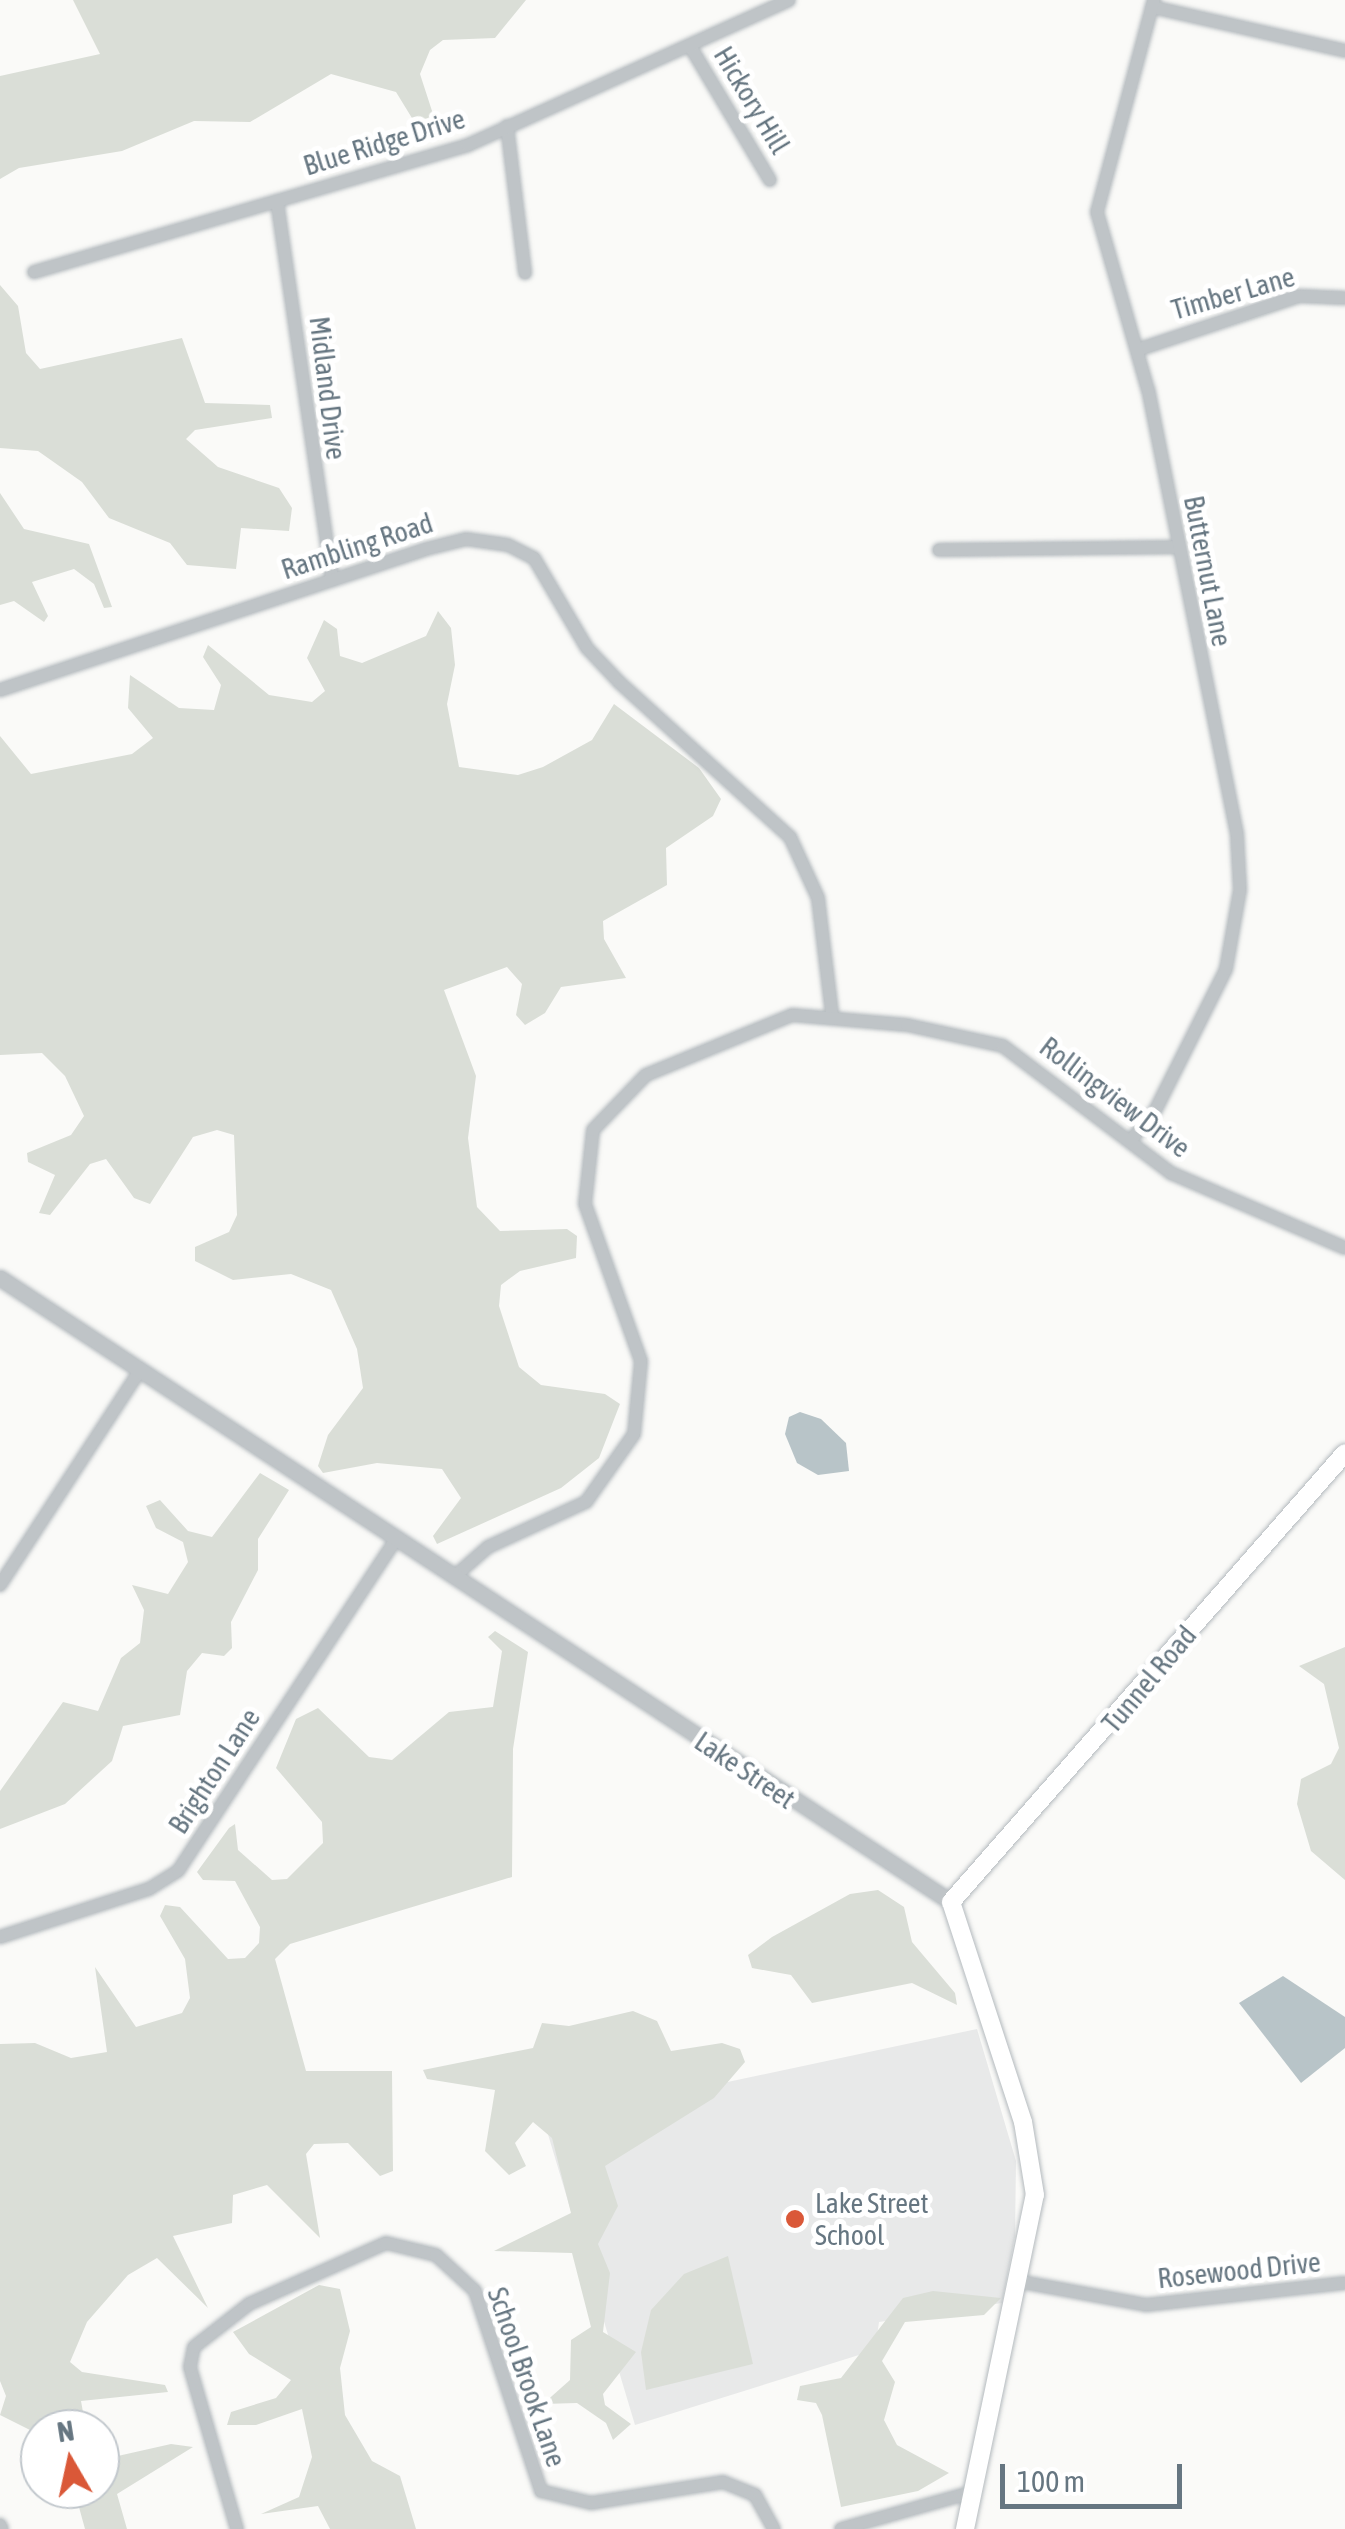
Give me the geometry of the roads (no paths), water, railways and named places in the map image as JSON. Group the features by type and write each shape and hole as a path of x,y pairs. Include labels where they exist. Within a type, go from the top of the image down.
{"main road":[{"name":"Tunnel Road","path":"950,1902 1345,1453"},
{"path":"950,1902 1029,2152 1033,2224 969,2494 965,2529"}],"street":[{"name":"Blue Ridge Drive","path":"34,272 468,145 790,0"},
{"path":"1152,4 1345,51"},
{"name":"Butternut Lane","path":"1132,1139 1155,1111 1226,968 1240,890 1236,834 1137,350 1098,212 1152,4"},
{"name":"Hickory Hill","path":"690,46 770,180"},
{"path":"507,126 525,273"},
{"name":"Midland Drive","path":"277,201 332,580"},
{"name":"Timber Lane","path":"1137,350 1300,296 1345,298"},
{"name":"Rambling Road","path":"0,690 466,539 534,558 587,648 790,837 818,898 832,1014"},
{"path":"939,550 1177,546"},
{"name":"Rollingview Drive","path":"455,1576 488,1547 586,1502 634,1434 641,1361 585,1204 593,1130 616,1098 646,1075 792,1016 832,1014 1002,1046 1202,1189 1345,1248"},
{"name":"Lake Street","path":"0,1278 950,1902"},
{"path":"0,1585 140,1370"},
{"name":"Brighton Lane","path":"0,1937 149,1890 178,1871 396,1539"},
{"name":"School Brook Lane","path":"237,2529 190,2367 194,2347 250,2304 386,2244 436,2256 475,2291 541,2490 592,2503 723,2482 755,2495 774,2529"},
{"name":"Rosewood Drive","path":"1022,2282 1146,2306 1345,2283"},
{"path":"841,2529 969,2494"}],"place":[{"name":"Lake Street School","path":"795,2219"}]}
